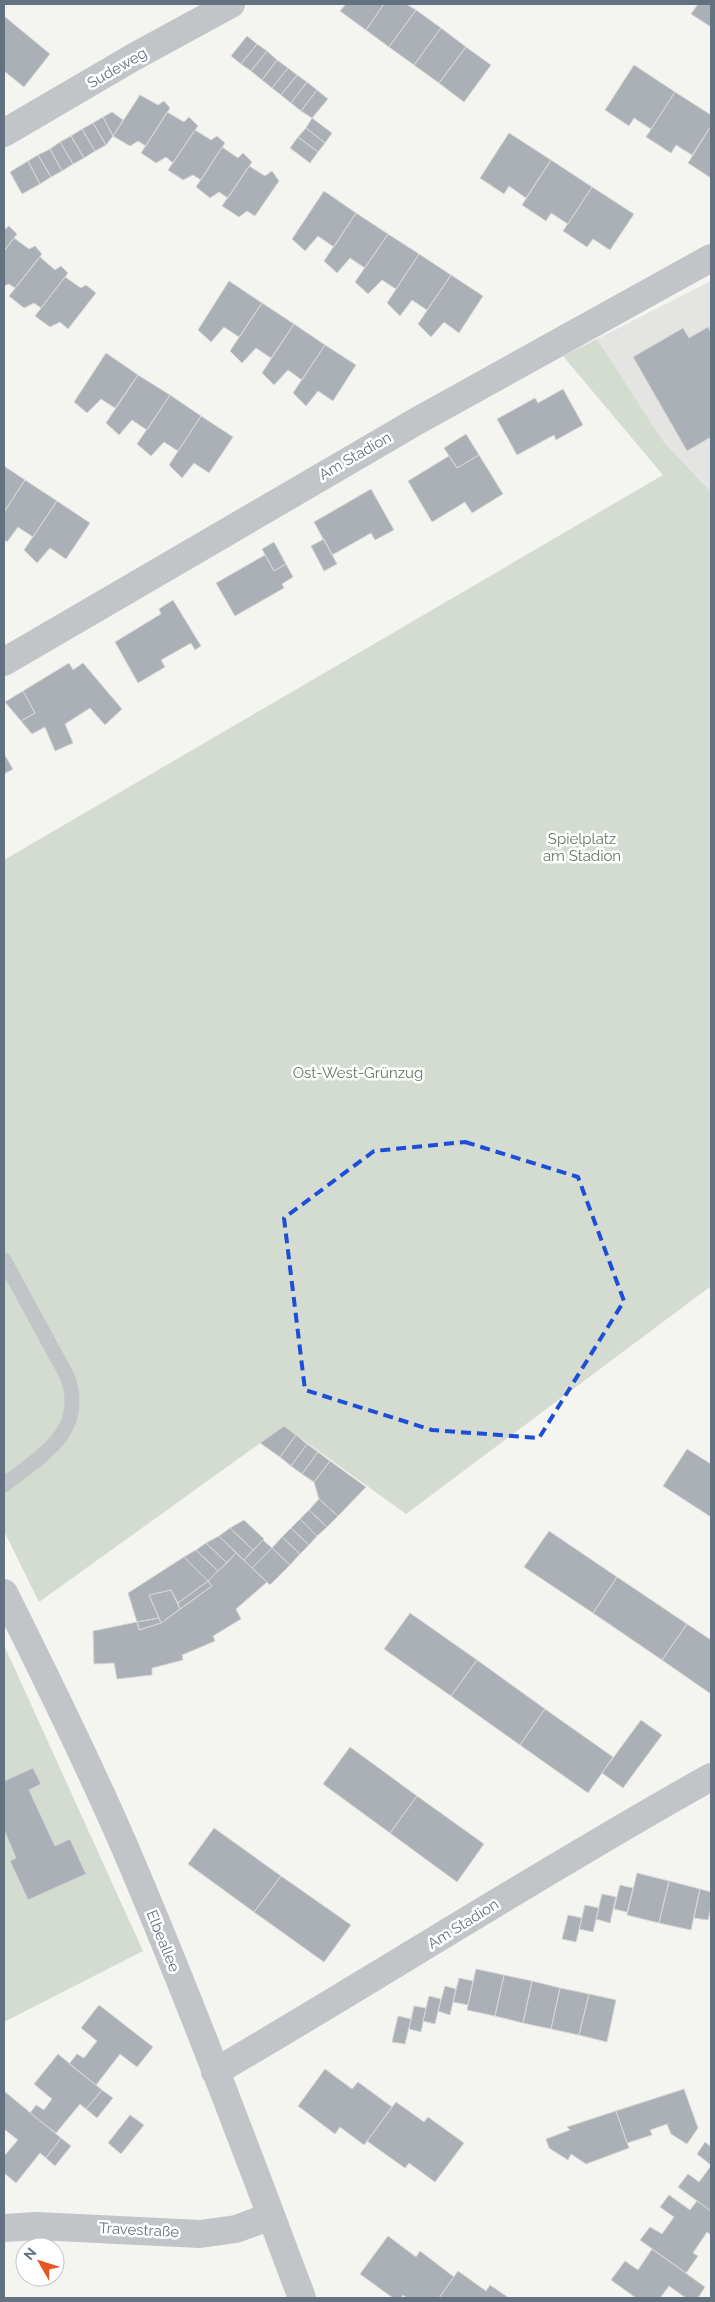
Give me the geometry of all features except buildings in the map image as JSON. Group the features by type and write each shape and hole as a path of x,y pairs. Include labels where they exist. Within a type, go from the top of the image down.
{"street":[{"name":"Sudeweg","path":"4,133 132,58 231,4"},
{"name":"Am Stadion","path":"4,662 391,435 711,258"},
{"name":"Elbeallee","path":"4,1593 13,1630 123,1843 272,2216 302,2298"},
{"name":"Am Stadion","path":"215,2072 454,1930 570,1856 711,1777"},
{"name":"Travestraße","path":"4,2228 46,2226 200,2234 236,2229 272,2216"}],"lane":[{"path":"4,1260 67,1376 72,1390 73,1403 65,1430 54,1445 4,1485"}],"highlighted area":[{"path":"465,1142 578,1177 624,1301 539,1438 432,1430 305,1390 284,1218 374,1151"}],"shaded area":[{"path":"711,281 711,492 663,441 597,339"}],"green space":[{"name":"Ost-West-Grünzug","path":"597,339 663,441 711,492 711,1286 406,1514 284,1426 39,1602 4,1531 4,860 663,475 563,356"},
{"path":"4,1645 143,1951 4,2022"}],"park label":[{"name":"Spielplatz am Stadion","path":"582,848"}]}
